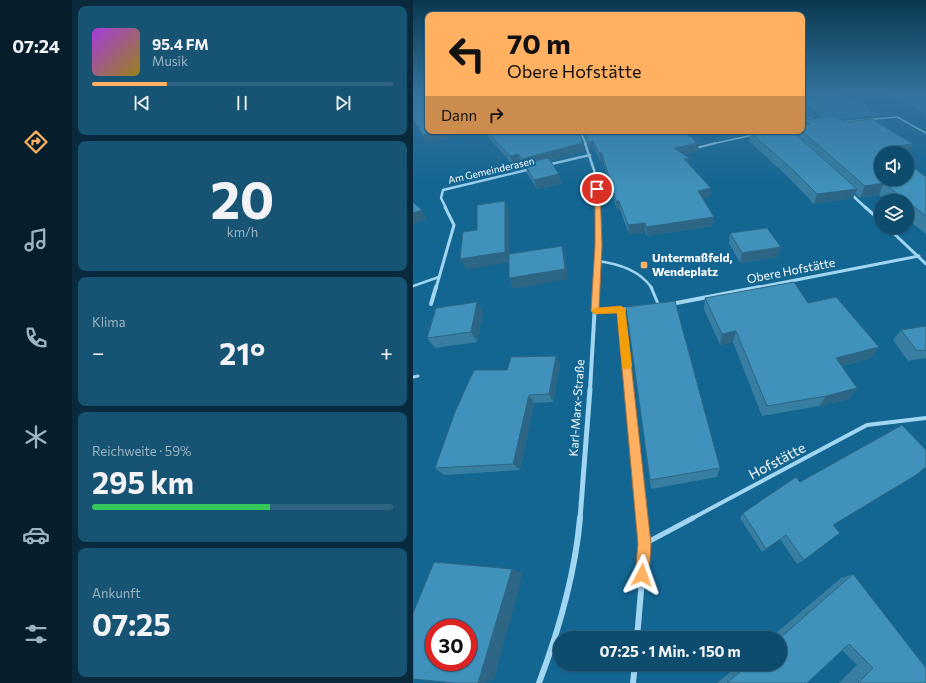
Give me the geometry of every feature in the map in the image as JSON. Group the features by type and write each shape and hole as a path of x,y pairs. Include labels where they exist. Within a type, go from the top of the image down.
{"street":[{"name":"Karl-Marx-Straße","path":"539,683 549,656 569,587 578,539 595,311 599,214 596,176 582,134"},
{"name":"Am Gemeinderasen","path":"545,166 590,155"},
{"name":"Am Gemeinderasen","path":"431,304 454,225 441,198 443,190 538,168"},
{"path":"847,190 874,215"},
{"path":"895,234 926,264"},
{"name":"Obere Hofstätte","path":"651,307 919,256"},
{"path":"595,311 636,308"},
{"path":"621,309 645,544 638,631"},
{"path":"633,683 634,671"}],"lane":[{"path":"913,126 926,133"},
{"path":"696,148 756,134"},
{"path":"598,261 612,262 635,272 646,279 652,288 659,306"},
{"path":"413,286 439,277"},
{"path":"413,377 418,376"},
{"name":"Hofstätte","path":"645,544 867,424 926,418"}],"building":[{"path":"417,126 425,126 425,134 427,134 423,135"},
{"path":"805,126 883,126 913,144 874,146 874,185 865,186 805,134"},
{"path":"490,134 580,134 583,143 522,159 518,154 510,156"},
{"path":"585,134 686,134 694,139 695,142 699,143 674,148 689,158 684,159 711,188 698,191 714,217 646,227 645,223 628,225 619,201 616,201 602,153 599,153 593,141 589,142"},
{"path":"752,134 795,134 857,189 817,194 793,170"},
{"path":"548,158 559,174 534,180 524,163"},
{"path":"914,168 926,177 926,216 914,207 914,194 898,194 888,186 914,186"},
{"path":"505,201 505,252 460,259 463,232 477,230 477,205"},
{"path":"413,202 422,210 413,213"},
{"path":"767,228 781,247 742,253 730,233"},
{"path":"562,246 565,269 509,278 509,254"},
{"path":"794,282 808,303 836,297 879,347 836,358 857,388 826,396 767,406 736,331 722,334 705,298"},
{"path":"675,301 720,468 650,480 626,307"},
{"path":"477,302 471,332 427,338 436,308"},
{"path":"926,326 926,350 917,351 901,330"},
{"path":"556,356 549,394 529,395 513,464 435,468 455,412 474,370 507,370 511,357"},
{"path":"902,425 926,450 926,467 916,475 833,525 840,533 804,560 786,535 766,549 743,513 796,477 800,482"},
{"path":"434,562 512,569 478,683 455,683 413,679 413,613"},
{"path":"853,574 926,668 926,683 858,683 873,668 849,644 807,683 727,683 741,671 787,671 787,632"}],"slow traffic":[{"path":"595,311 621,309 627,366"}],"place":[{"name":"Untermaßfeld, Wendeplatz","path":"644,265"}],"route":[{"path":"597,189 599,214 595,311 621,309 645,544 642,575"}]}
